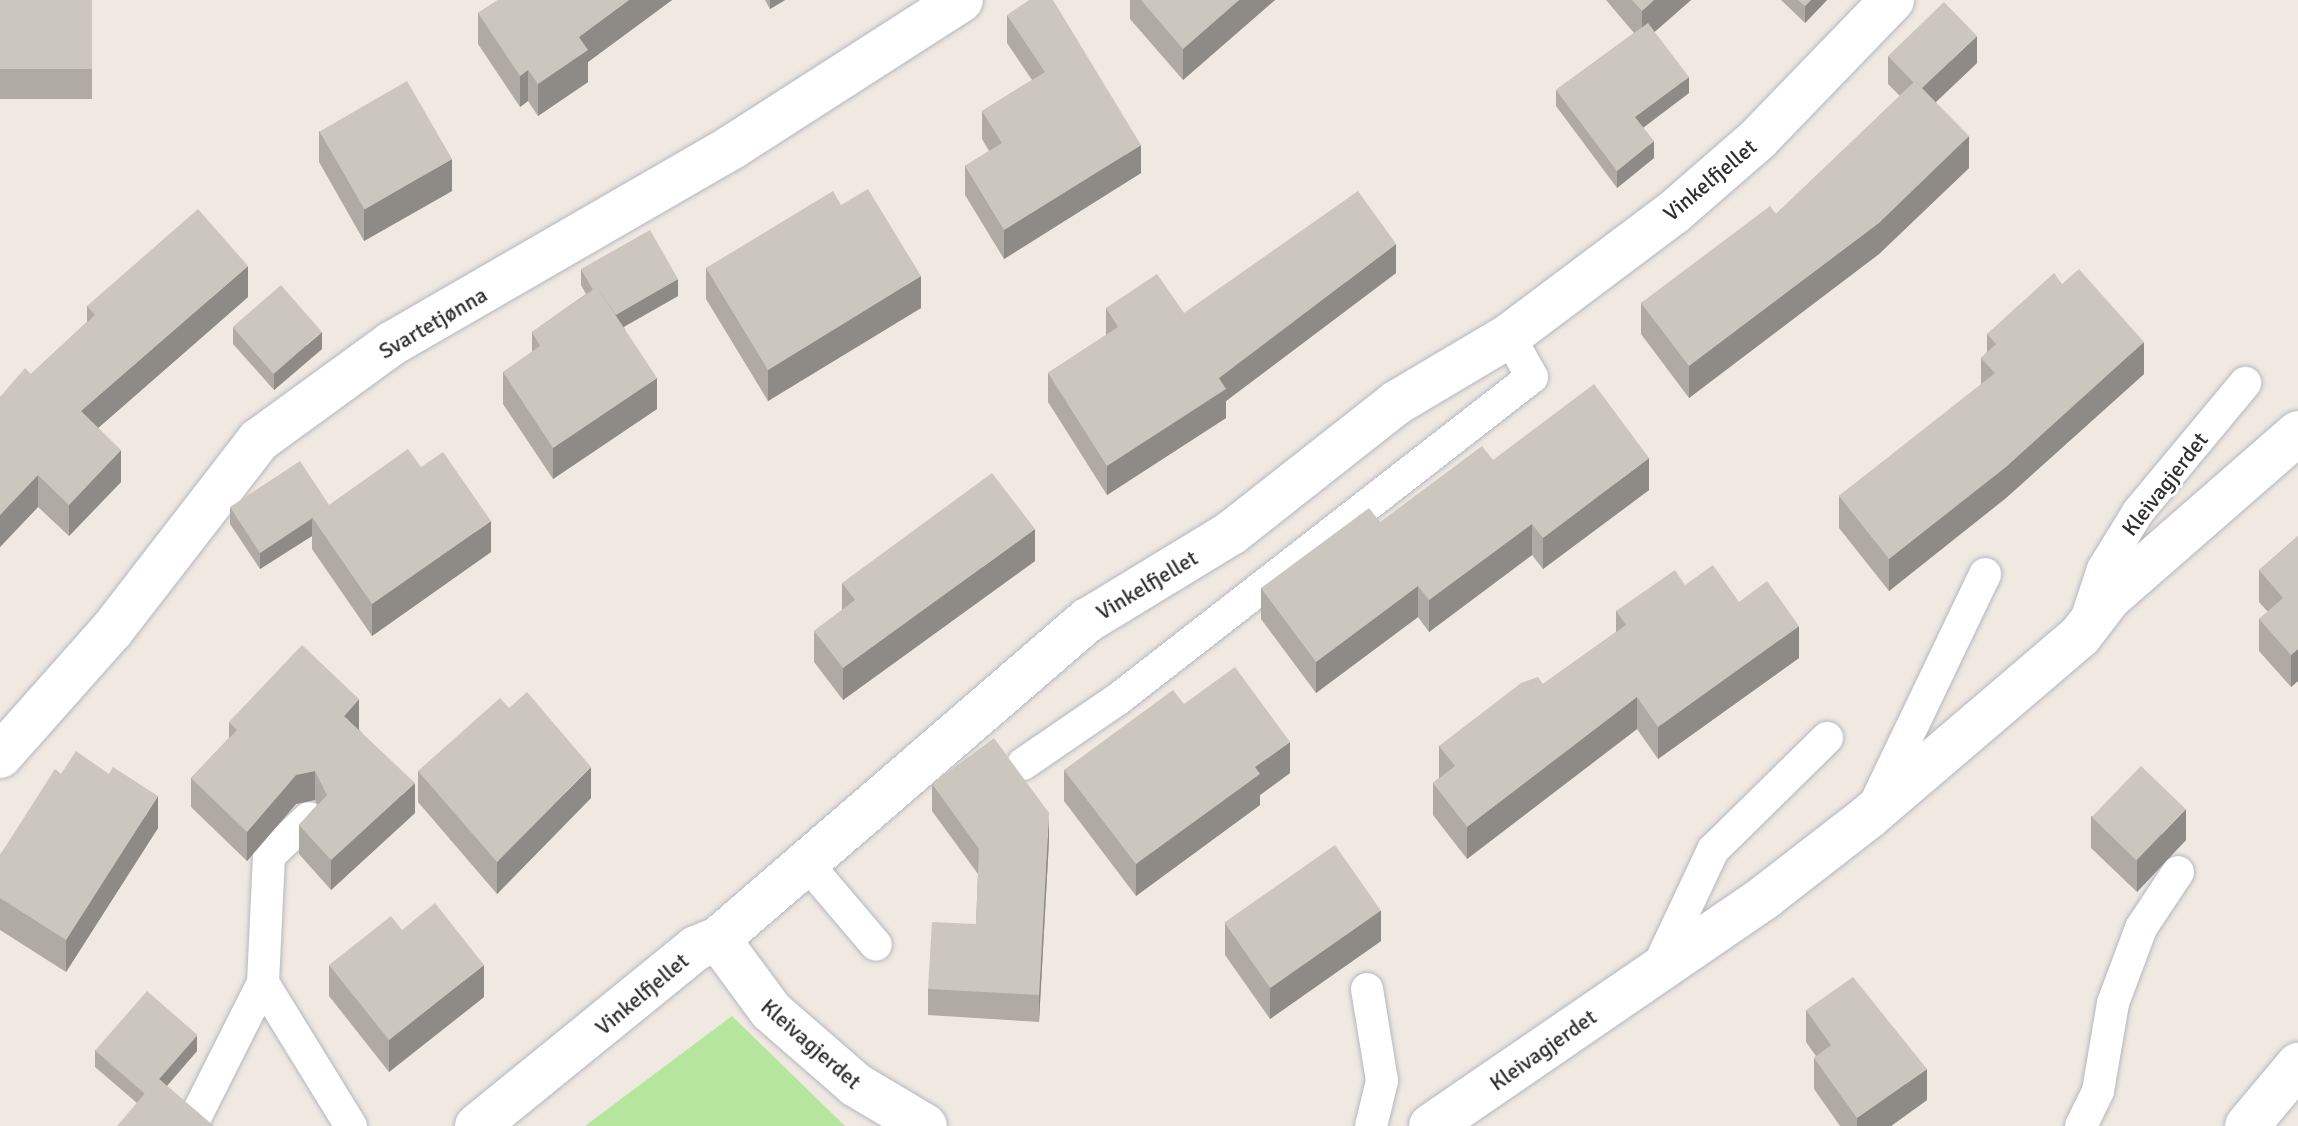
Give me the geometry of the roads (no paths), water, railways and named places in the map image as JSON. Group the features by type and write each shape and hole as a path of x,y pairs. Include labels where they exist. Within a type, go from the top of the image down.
{"street":[{"name":"Svartetjønna","path":"0,756 112,630 259,440 391,344 732,147 961,0"},
{"name":"Vinkelfjellet","path":"477,1126 696,948 718,939 804,860 1088,620 1231,533 1396,403 1509,336 1758,139 1892,0"},
{"name":"Kleivagjerdet","path":"1431,1126 1655,972 1868,817 2080,636 2109,598 2298,433"},
{"name":"Kleivagjerdet","path":"718,939 771,1011 856,1085 925,1126"},
{"path":"2247,1126 2298,1065"}],"lane":[{"path":"1023,764 1118,699 1532,377 1509,336"},
{"name":"Kleivagjerdet","path":"2080,636 2103,569 2138,512 2245,383"},
{"name":"Kleivagjerdet","path":"1868,817 1985,574"},
{"path":"1655,972 1713,850 1827,738"},
{"path":"195,1118 263,983 269,856 309,818"},
{"path":"804,860 876,945"},
{"path":"2081,1126 2098,1091 2113,1003 2141,928 2178,872"},
{"path":"263,983 351,1126"},
{"path":"1367,989 1382,1081 1371,1126"}]}
